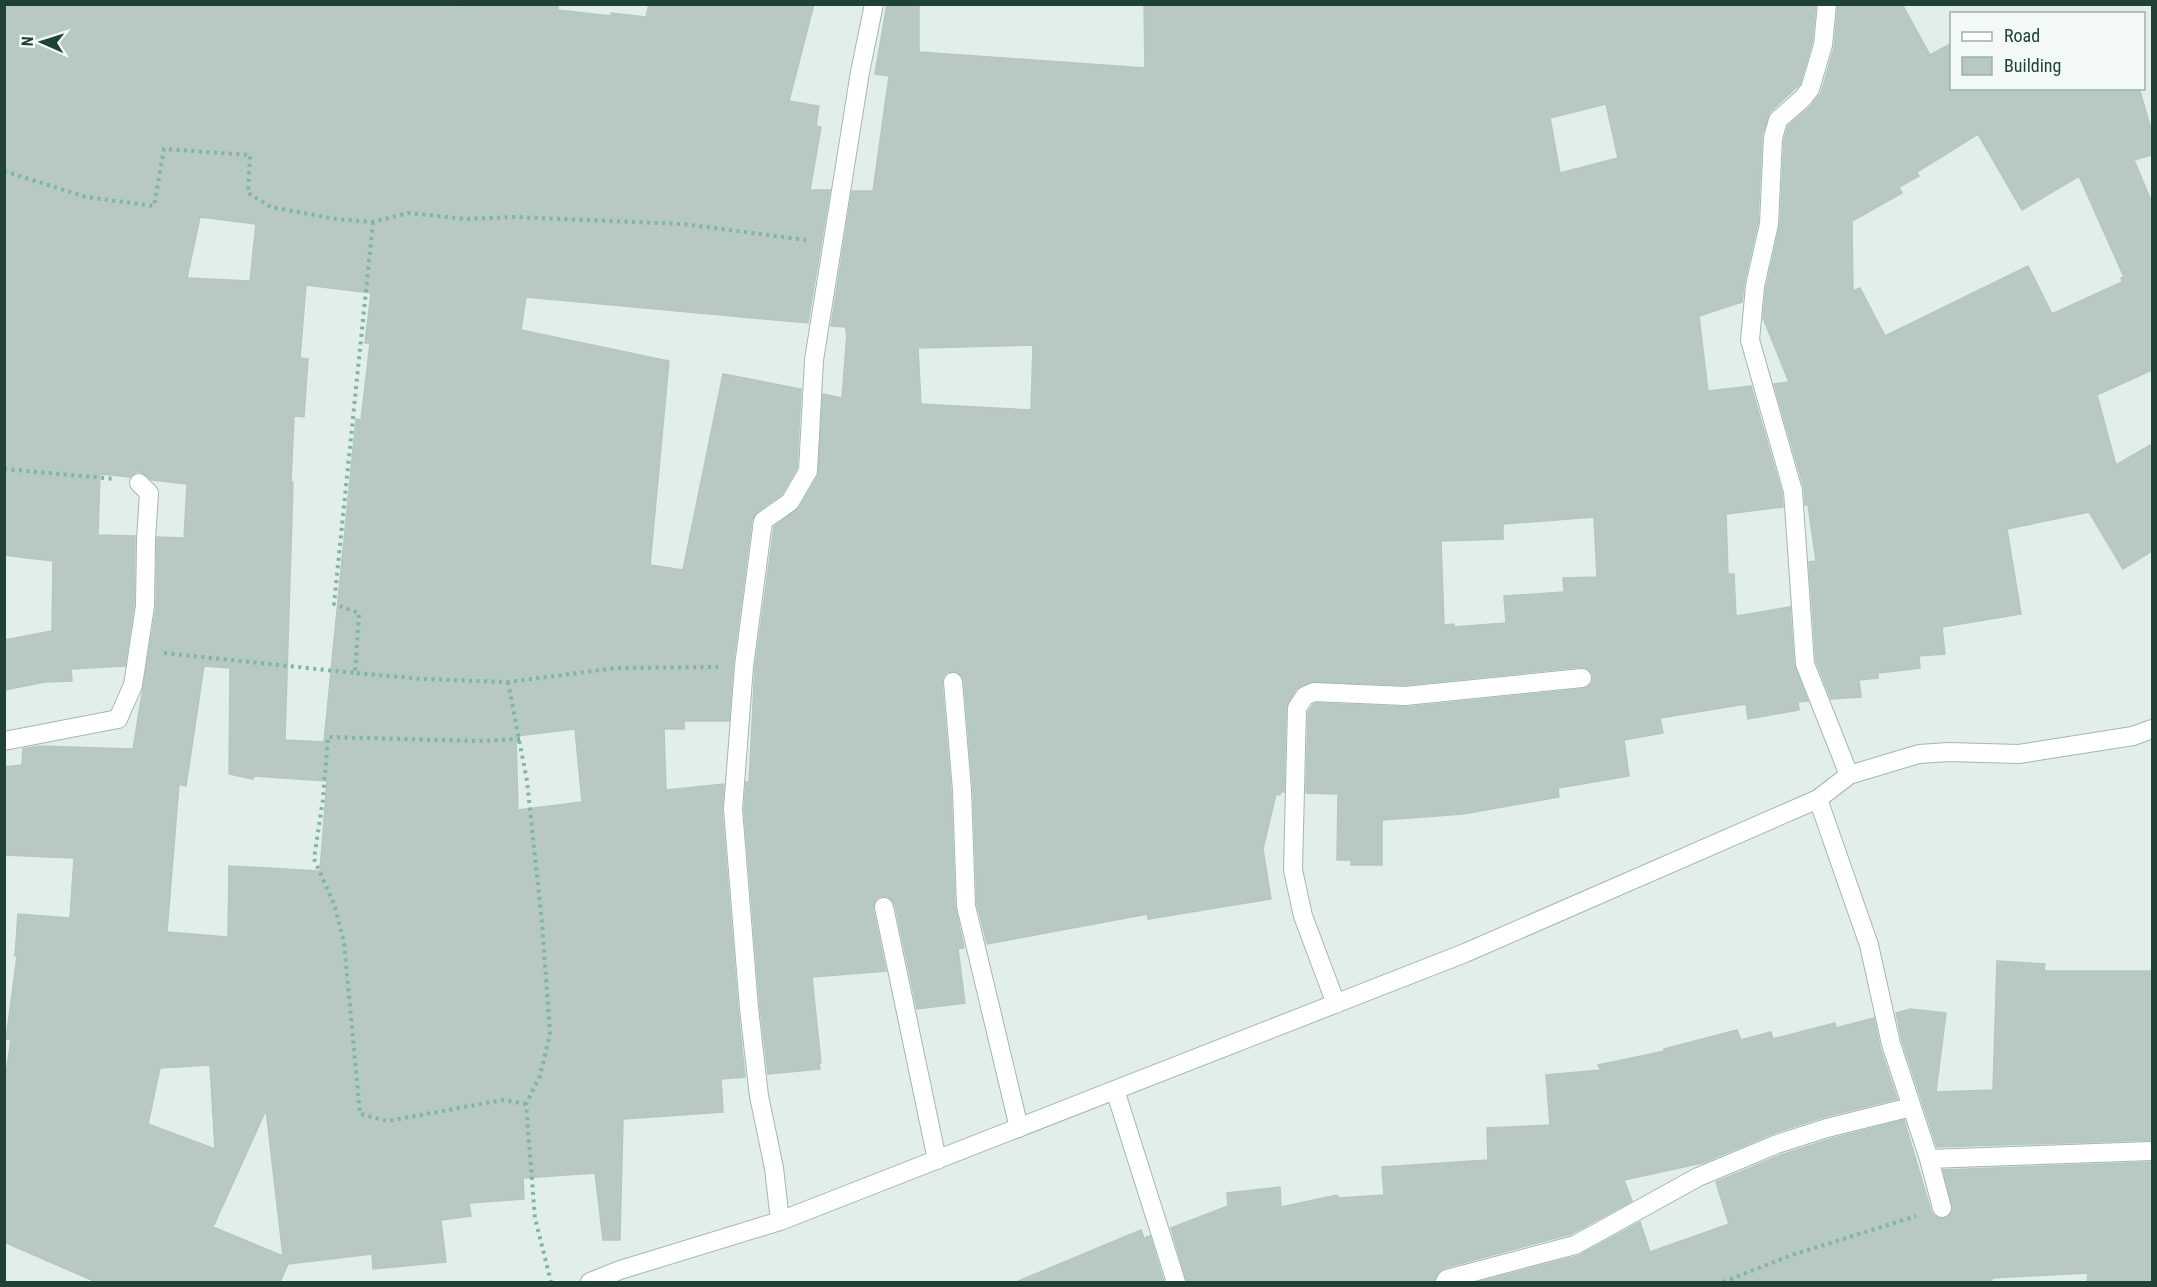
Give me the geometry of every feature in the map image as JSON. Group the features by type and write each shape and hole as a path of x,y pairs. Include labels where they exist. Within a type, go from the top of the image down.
{"street":[{"path":"780,1221 774,1168 759,1096 749,1008 733,809 744,666 763,521 790,502 808,471 814,360 860,72 874,4"},
{"path":"1827,4 1823,45 1810,89 1778,120 1773,138 1769,224 1755,286 1750,340 1793,491 1805,664 1849,775"},
{"path":"4,741 118,719 133,685 145,606 149,493 139,483"},
{"path":"1336,1004 1303,916 1293,870 1297,708 1305,696 1314,692 1405,696 1582,678"},
{"path":"953,682 962,790 966,906 1018,1128"},
{"path":"590,1282 619,1276 780,1221 1465,953 1818,799 1849,775 1920,754 1949,752 2019,754 2133,736 2152,729"},
{"path":"1818,799 1869,945 1891,1044 1929,1159 1942,1208"},
{"path":"885,907 937,1160"},
{"path":"1115,1090 1176,1282"},
{"path":"1445,1282 1447,1278 1575,1245 1698,1177 1777,1144 1827,1128 1911,1107"},
{"path":"1929,1159 2152,1151"}],"path":[{"path":"4,171 86,198 154,206 164,150 250,154 248,193 271,207 336,219 373,222 408,213 466,219 515,217 683,224 833,244"},
{"path":"355,673 359,613 334,604 373,222"},
{"path":"4,469 109,478 139,483"},
{"path":"138,651 423,679 508,682 616,668 744,666"},
{"path":"508,682 527,781 542,923 550,1033 540,1077 526,1104 535,1218 551,1282"},
{"path":"519,739 477,741 328,737 323,799 314,859 334,904 344,942 360,1114 388,1121 503,1100 526,1104"},
{"path":"1723,1282 1792,1255 1942,1208"}],"building":[{"path":"4,4 371,4 462,7 462,4 558,4 558,10 646,17 649,4 814,4 789,101 819,106 816,126 821,127 810,190 830,190 808,323 526,297 521,330 669,361 650,565 683,570 723,374 801,389 797,468 782,494 757,512 752,520 733,665 729,721 684,721 684,729 664,729 666,790 724,784 722,810 745,1077 721,1079 723,1112 623,1119 620,1240 603,1240 595,1173 523,1178 524,1199 469,1203 471,1216 441,1220 446,1262 373,1269 372,1254 288,1264 280,1282 96,1282 4,1242 4,1086 11,1040 6,1039 17,956 15,956 18,914 70,918 74,858 4,855 4,767 22,765 23,749 40,746 133,749 156,608 157,537 184,538 187,484 152,480 141,472 136,472 130,477 100,474 98,535 135,536 134,605 125,666 71,669 72,681 45,682 4,690 4,640 52,631 53,561 4,555","holes":["200,217 256,224 250,281 187,278","306,285 371,293 365,343 370,343 361,420 356,419 324,742 285,740 294,416 304,417 308,359 300,358","204,666 230,668 229,774 253,779 253,776 327,781 320,871 229,866 228,937 167,932 179,784 186,786","575,729 582,802 518,810 516,736","210,1065 215,1149 148,1124 160,1068","266,1110 283,1256 213,1227"]},
{"path":"887,4 919,4 919,52 1145,68 1144,4 1816,4 1812,43 1800,84 1770,112 1762,135 1758,222 1742,302 1699,316 1708,391 1751,386 1782,493 1783,507 1726,514 1728,574 1734,574 1736,616 1790,607 1794,665 1808,701 1798,702 1799,710 1748,719 1746,704 1660,718 1663,733 1624,740 1629,776 1558,788 1559,797 1463,814 1382,820 1382,865 1351,865 1351,860 1337,860 1338,794 1306,793 1308,712 1313,705 1316,703 1406,707 1583,689 1592,683 1593,676 1587,668 1581,667 1405,685 1310,682 1296,689 1286,707 1284,792 1280,795 1276,794 1263,849 1271,899 1148,919 1148,914 987,944 977,904 973,790 964,681 958,672 947,672 942,683 951,791 955,906 964,948 958,949 965,1003 917,1009 895,905 888,897 881,896 876,899 873,909 886,971 812,977 820,1069 768,1074 760,1007 744,809 746,782 749,782 755,667 774,527 799,508 818,476 823,394 842,398 847,333 846,327 831,326 852,191 873,191 889,76 875,74","holes":["1606,104 1618,158 1560,173 1550,118","1033,345 1031,410 921,404 918,348","1594,517 1597,577 1563,578 1564,592 1504,596 1506,623 1454,627 1454,624 1444,625 1441,541 1503,539 1503,524"]},
{"path":"1838,4 1902,4 1930,55 1950,44 1950,90 2140,90 2152,132 2152,155 2134,160 2152,203 2152,370 2097,395 2116,465 2152,444 2152,551 2123,569 2089,512 2007,529 2021,614 1942,627 1945,654 1919,656 1920,668 1878,673 1878,678 1859,680 1861,697 1831,699 1816,661 1809,562 1816,561 1808,505 1805,505 1804,488 1774,384 1789,382 1763,318 1766,288 1780,225 1784,140 1788,126 1811,106 1821,93 1834,48","holes":["1978,134 2022,210 2079,176 2124,277 2121,278 2122,282 2052,314 2028,266 1885,336 1860,288 1853,291 1852,221 1902,193 1899,187 1919,176 1917,172"]},
{"path":"1997,961 2045,964 2044,971 2152,971 2152,1140 1937,1147 1902,1041 1896,1013 1910,1009 1946,1013 1936,1092 1993,1090"},
{"path":"1874,1018 1880,1047 1897,1099 1824,1117 1774,1133 1702,1163 1624,1180 1632,1201 1571,1234 1444,1268 1438,1273 1434,1282 1187,1282 1171,1228 1228,1206 1227,1193 1280,1187 1281,1207 1337,1195 1339,1198 1384,1195 1382,1167 1488,1160 1487,1128 1550,1125 1546,1075 1601,1070 1598,1065 1665,1051 1664,1049 1737,1030 1741,1040 1771,1032 1773,1039 1835,1023 1836,1028"},
{"path":"1904,1120 1931,1211 1940,1219 1949,1216 1953,1210 1943,1170 2152,1162 2151,1282 2087,1282 2088,1273 1992,1278 1992,1282 1478,1282 1578,1256 1640,1222 1650,1252 1729,1224 1716,1182 1781,1155 1830,1139"},
{"path":"1141,1230 1144,1238 1150,1236 1164,1282 1016,1282"}]}
